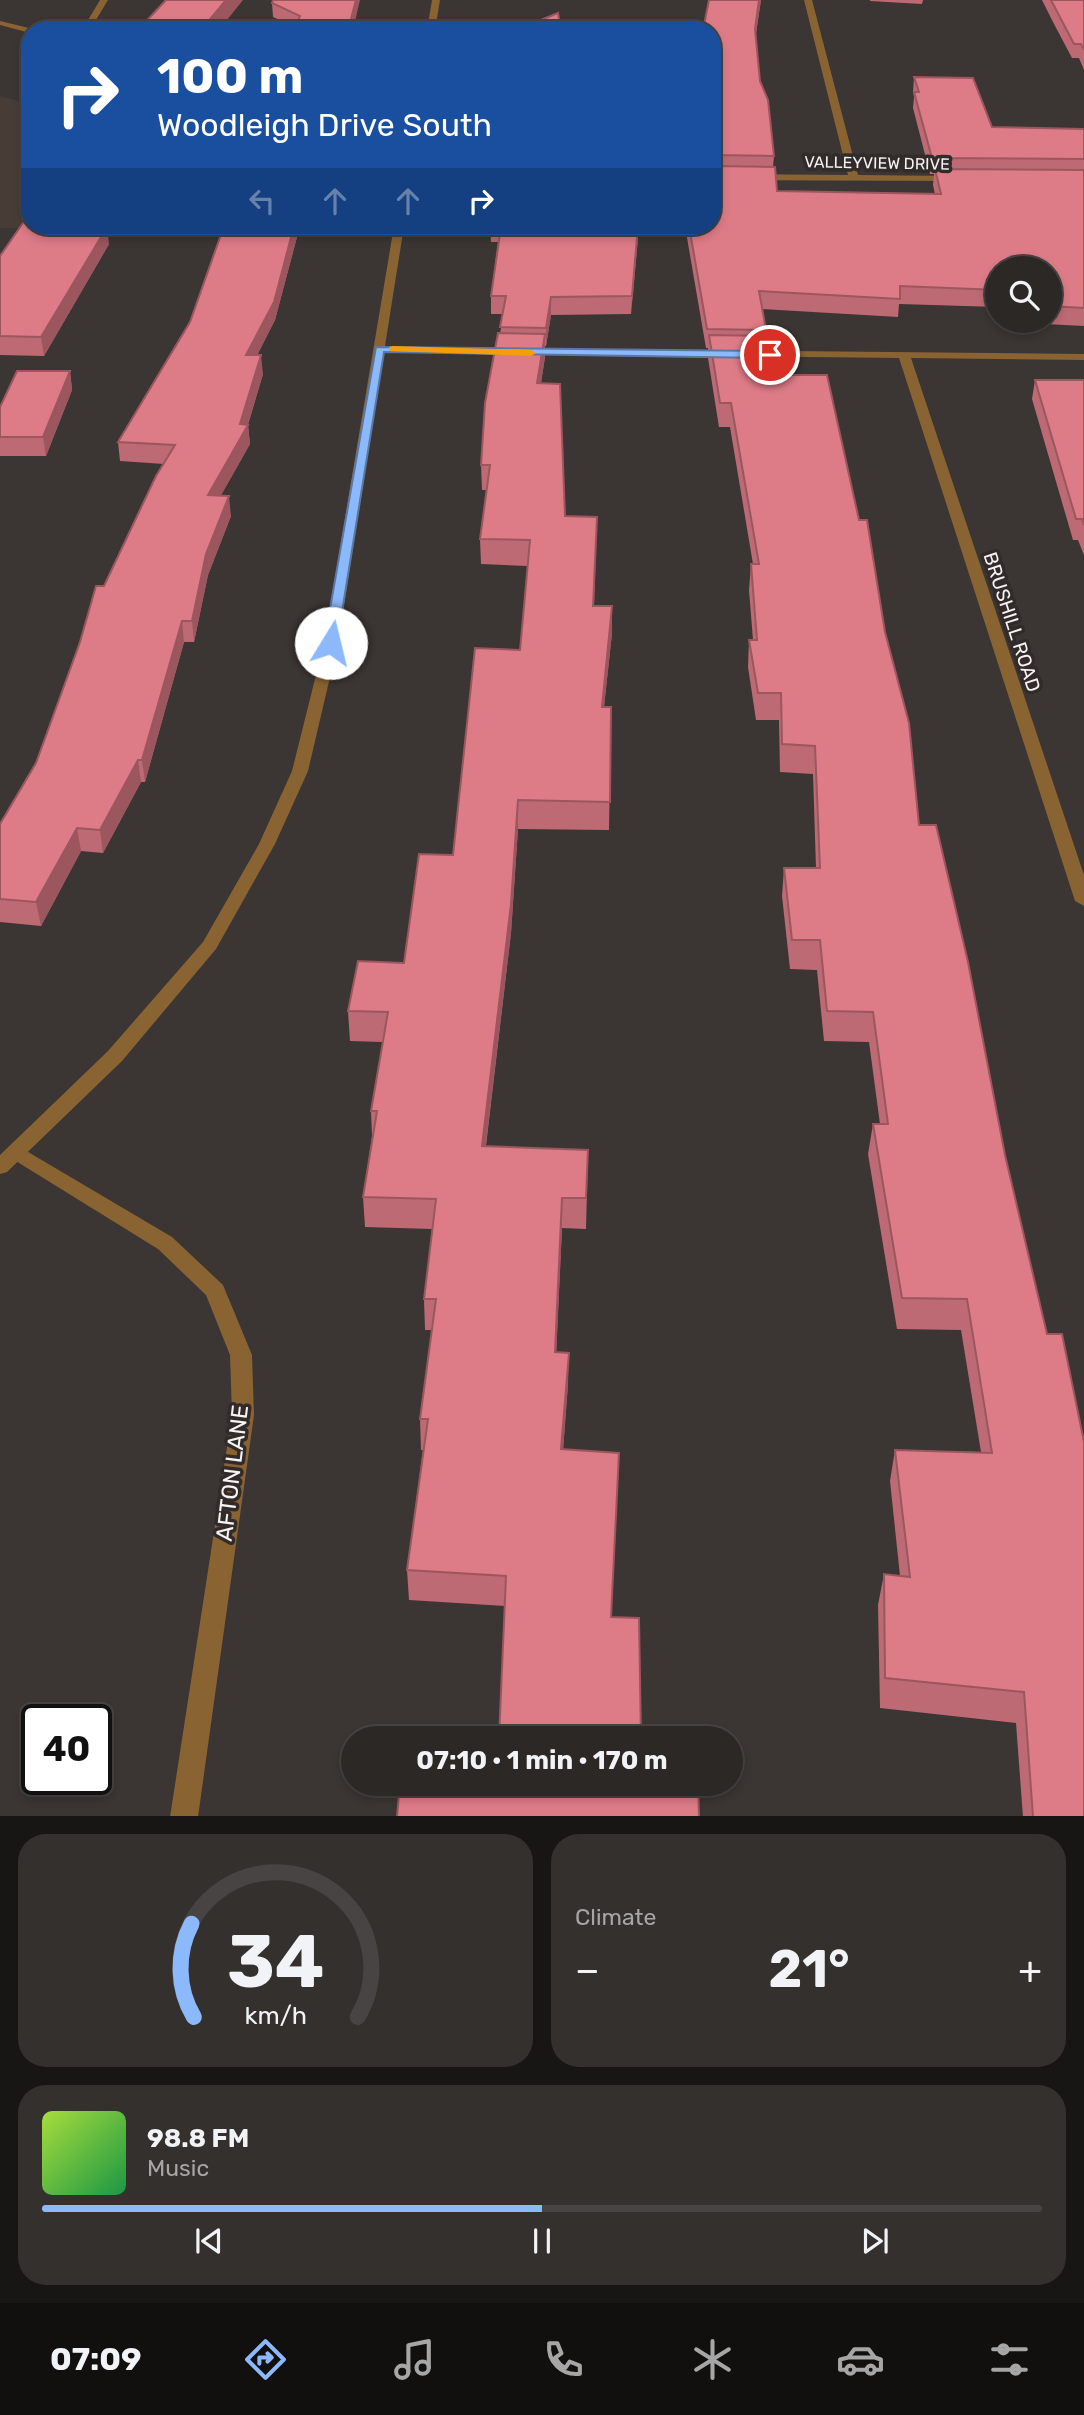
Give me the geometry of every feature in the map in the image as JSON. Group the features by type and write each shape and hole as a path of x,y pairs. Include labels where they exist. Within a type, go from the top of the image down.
{"street":[{"path":"91,21 104,0"},
{"path":"432,21 436,0"},
{"path":"808,0 854,179"},
{"path":"0,23 21,29"},
{"name":"VALLEYVIEW DRIVE","path":"721,177 962,180"},
{"path":"9,1160 115,1056 210,945 267,844 300,771 331,643 398,235"},
{"path":"379,349 1084,357"},
{"name":"BRUSHILL ROAD","path":"904,356 1084,901"},
{"name":"AFTON LANE","path":"9,1160 165,1243 215,1292 241,1355 243,1415 184,1816"}],"shaded area":[{"path":"0,96 21,102 21,228 0,228"}],"building":[{"path":"166,0 226,0 208,21 146,21"},
{"path":"273,0 356,0 350,21 298,21 300,16 272,3"},
{"path":"709,0 759,0 755,29 760,81 768,100 774,156 721,155 721,21 705,21"},
{"path":"1051,0 1084,0 1084,50 1081,44 1074,44"},
{"path":"558,13 559,21 538,21"},
{"path":"914,77 973,78 992,127 1084,129 1084,159 932,158 914,92 919,92"},
{"path":"721,166 775,167 777,191 941,194 935,169 1084,170 1084,308 1062,307 1062,256 985,256 985,289 900,286 900,299 759,291 766,330 707,329 691,235 721,235"},
{"path":"21,226 21,235 102,235 41,337 0,336 0,256"},
{"path":"221,235 292,235 274,302 246,355 261,355 240,424 248,425 208,495 229,496 206,554 192,621 182,621 142,760 138,760 100,830 77,828 36,902 0,899 0,824 36,763 80,642 96,586 104,586 156,476 175,445 118,442 190,322"},
{"path":"500,235 637,235 632,296 551,297 546,328 500,327 506,296 491,296"},
{"path":"498,333 545,334 537,383 560,384 565,516 597,517 593,606 612,606 602,707 611,707 610,802 518,800 511,904 482,1146 588,1150 586,1198 562,1198 555,1352 569,1353 561,1449 619,1453 611,1617 639,1618 641,1726 500,1726 506,1576 407,1570 428,1419 420,1419 436,1299 424,1299 436,1199 363,1197 377,1111 371,1111 388,1012 348,1011 358,961 404,963 419,854 453,855 475,648 520,650 530,540 480,539 490,465 481,465 485,403"},
{"path":"709,335 769,336 776,375 827,375 859,520 867,520 885,632 909,723 919,825 936,825 968,962 1005,1155 1047,1334 1062,1334 1084,1442 1084,1816 1033,1816 1024,1692 885,1678 884,1574 910,1577 895,1450 992,1453 967,1299 902,1298 873,1124 888,1124 873,1012 827,1011 820,940 792,940 784,868 820,868 815,746 782,744 781,693 758,693 749,640 757,640 751,564 759,564 731,403 720,403"},
{"path":"17,371 70,371 43,437 0,437 0,407"},
{"path":"1035,380 1084,380 1084,525 1082,519 1076,519"},
{"path":"399,1796 698,1796 699,1816 397,1816"}],"slow traffic":[{"path":"393,349 531,353"}],"route":[{"path":"331,643 379,349 770,355"}]}
